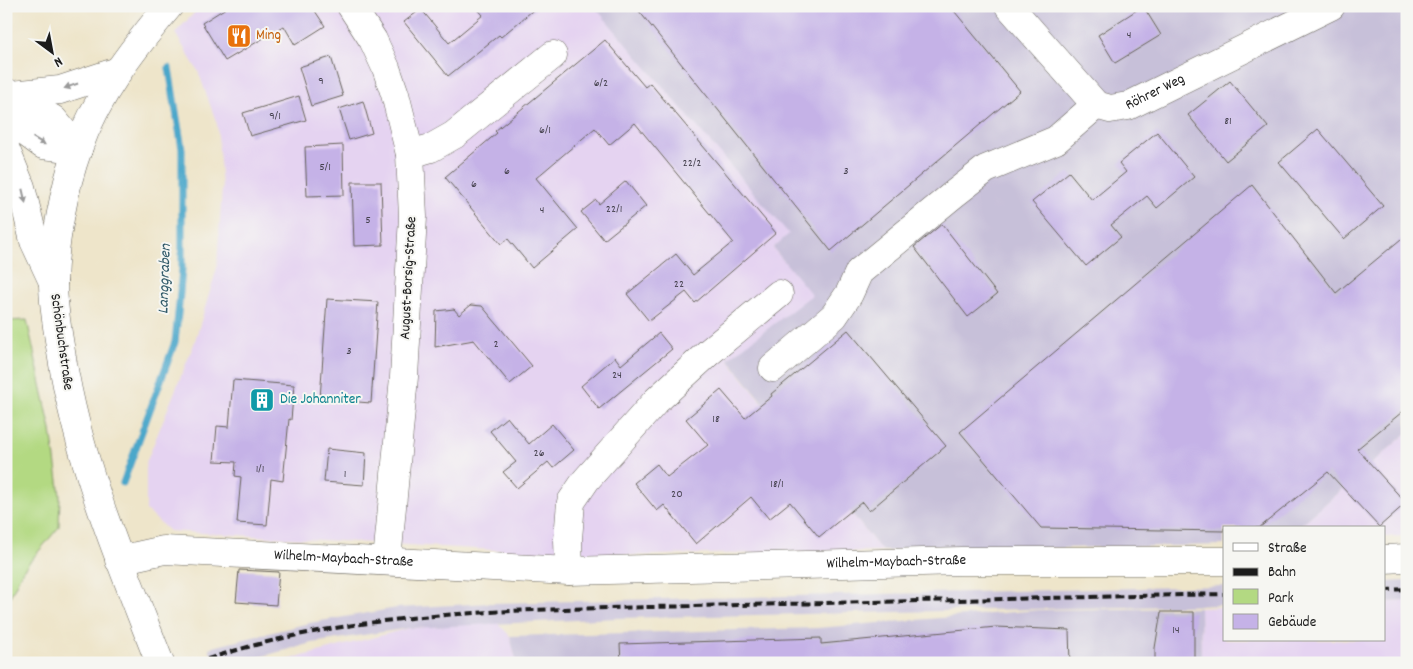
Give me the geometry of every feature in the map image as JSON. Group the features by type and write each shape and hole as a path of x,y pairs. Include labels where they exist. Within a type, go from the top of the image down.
{"street":[{"name":"Schönbuchstraße","path":"160,663 119,560 80,442 66,386 55,318 54,282 61,219 78,149 97,107 118,71 169,6"},
{"name":"August-Borsig-Straße","path":"351,6 373,40 386,68 395,94 410,154 414,217 404,377 387,561"},
{"path":"774,368 834,316 849,294 859,272 954,194 986,169 1056,140 1096,105 1009,6"},
{"name":"Röhrer Weg","path":"1096,105 1110,109 1128,106 1331,6"},
{"path":"410,154 431,148 454,135 553,55"},
{"path":"8,102 60,90 118,71"},
{"path":"8,102 53,119 78,149"},
{"path":"6,150 22,187 34,241 54,282"},
{"path":"569,571 568,539 571,502 586,480 656,401 708,353 779,294"},
{"name":"Wilhelm-Maybach-Straße","path":"119,560 164,550 569,571 961,561 1223,561"},
{"path":"1386,559 1407,558"}],"shaded area":[{"path":"201,6 598,6 790,234 773,248 813,295 728,360 882,551 596,556 169,531 146,510 146,463 194,344 217,268 222,188 217,124 198,71 175,33"},
{"path":"594,6 1407,6 1407,433 1299,526 1223,526 1223,545 882,551 728,359 812,295 773,248 789,234"},
{"path":"1407,433 1407,536 1386,537 1386,526 1299,526"},
{"path":"1407,581 1407,601 1386,602 1386,582"},
{"path":"1223,586 1223,605 618,618 409,628 312,643 237,663 215,663 209,648 309,623 397,608 491,603"},
{"path":"1407,601 1407,663 1201,663 1200,608 1223,607 1223,642 1386,642 1386,602"},
{"path":"1200,608 1201,663 517,663 510,636 817,628 1039,610"},
{"path":"498,623 510,636 517,663 276,663 409,628"}],"green space":[{"path":"27,320 51,430 60,495 59,527 23,570 6,605 6,321"}],"building":[{"name":"Ming","path":"229,6 316,6 313,8 325,26 295,45 284,26 225,61 202,23"},
{"path":"475,6 538,6 501,37 499,35 448,76 404,22 421,9 449,43 483,15"},
{"path":"635,6 950,6 1020,91 831,251"},
{"path":"1143,6 1161,35 1115,63 1098,35"},
{"path":"605,40 645,87 650,83 776,233 695,303 686,292 649,321 627,294 676,254 693,275 733,242 635,123 609,145 595,128 536,178 578,229 532,268 508,239 501,244 445,177 497,133 495,131"},
{"path":"331,57 343,96 311,106 299,67"},
{"path":"1230,81 1268,127 1226,161 1188,115"},
{"path":"299,96 306,120 250,136 243,113"},
{"path":"363,101 372,133 349,140 339,109"},
{"path":"1318,129 1383,206 1344,239 1279,162"},
{"path":"1157,132 1194,177 1157,208 1147,196 1111,225 1121,237 1086,266 1032,202 1069,172 1092,200 1126,172 1119,163"},
{"path":"343,145 344,195 307,196 305,147"},
{"path":"626,181 646,206 604,240 581,212 596,200 599,204"},
{"path":"352,182 381,182 383,245 354,246"},
{"path":"1252,185 1336,293 1407,234 1407,408 1357,449 1406,503 1380,526 1328,472 1261,526 1223,526 1223,531 1041,528 960,432"},
{"path":"942,224 997,294 968,317 914,247"},
{"path":"327,299 378,302 371,403 320,399"},
{"path":"471,305 482,306 532,366 510,384 474,340 435,347 436,311 454,309 459,315"},
{"path":"848,330 946,446 869,511 862,502 819,537 790,502 769,519 751,497 696,544 664,505 657,511 634,483 657,464 667,477 708,445 686,419 721,390 745,418"},
{"path":"659,333 672,349 599,409 581,386 615,357 621,365"},
{"path":"233,380 294,385 283,481 271,479 267,525 237,523 241,477 235,476 236,462 214,461 217,426 229,427"},
{"path":"507,417 529,444 552,424 574,450 553,468 548,462 517,488 503,472 516,462 490,431"},
{"path":"327,449 366,453 364,485 324,482"},
{"path":"239,570 279,572 276,605 236,602"},
{"path":"1161,612 1194,612 1194,663 1155,663 1155,648"},
{"path":"996,627 1069,630 1070,663 621,663 620,644 821,638 821,644"}],"waterway":[{"name":"Langgraben","path":"123,483 175,342 182,269 182,149 169,68"}],"railway":[{"path":"1386,590 1407,589"},
{"path":"196,663 287,637 378,622 470,613 564,609 1223,594"}],"place":[{"name":"Ming","path":"239,36"},
{"name":"Die Johanniter","path":"262,400"}]}
